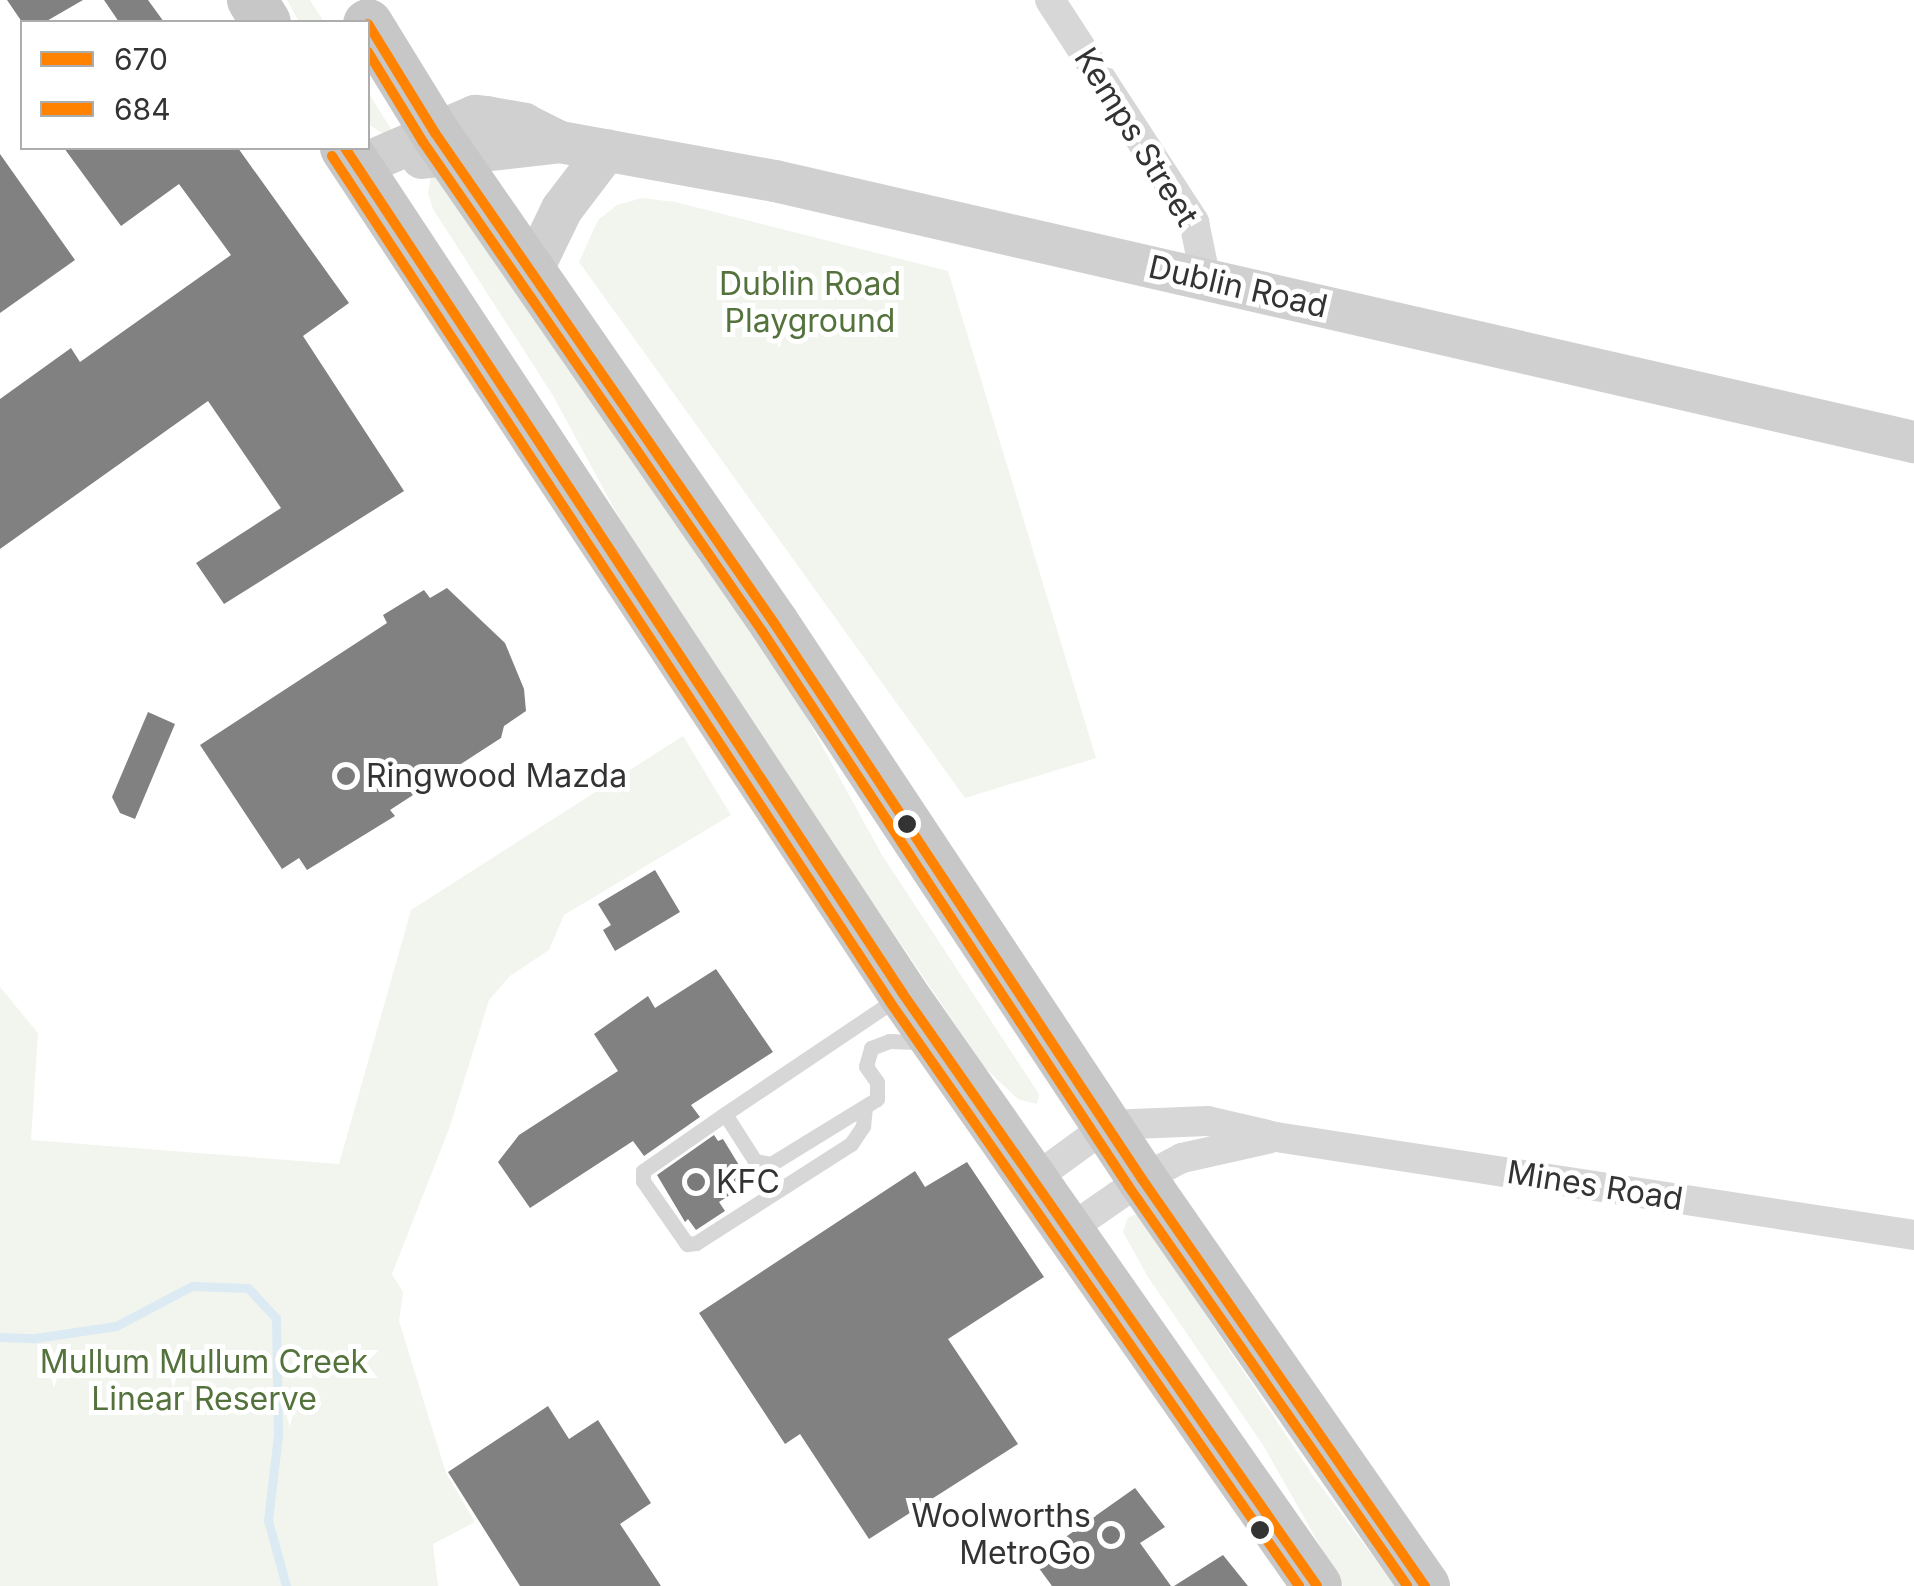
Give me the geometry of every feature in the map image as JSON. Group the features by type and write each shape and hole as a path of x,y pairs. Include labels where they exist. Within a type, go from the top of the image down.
{"highway":[{"path":"370,28 442,143 1142,1179 1425,1586"},
{"path":"351,157 903,994 1317,1586"}],"main road":[{"name":"Dublin Road","path":"351,157 442,143 518,150 560,142 607,150 775,181 1914,442"},
{"path":"532,271 562,209 607,150"}],"street":[{"name":"Kemps Street","path":"1050,0 1194,222 1206,280"},
{"name":"Mines Road","path":"1108,1125 1208,1121 1276,1137 1914,1235"},
{"path":"1034,1178 1108,1125"},
{"name":"Mines Road","path":"1070,1230 1142,1179 1198,1151 1276,1137"}],"lane":[{"path":"865,1108 862,1126 852,1144 696,1243 687,1244 643,1180 643,1171 903,994"},
{"path":"725,1114 755,1161 771,1164 877,1099 877,1082 866,1066 871,1048 889,1041 938,1042"}],"green space":[{"path":"287,0 310,0 323,20 298,20"},
{"path":"370,95 391,129 388,137 370,125"},
{"path":"432,168 776,662 882,855 1039,1094 1037,1104 1018,1099 985,1068 647,569 552,394 433,209 428,193"},
{"name":"Dublin Road Playground","path":"642,198 675,202 948,271 1096,758 965,798 579,262 598,220 617,205"},
{"name":"Mullum Mullum Creek Linear Reserve","path":"683,736 731,815 564,915 549,950 510,976 489,1000 449,1129 392,1274 403,1292 399,1321 446,1473 475,1522 433,1544 438,1586 0,1586 0,987 38,1033 31,1140 339,1164 411,910"},
{"path":"1138,1214 1314,1477 1395,1586 1343,1586 1263,1445 1148,1277 1123,1232 1128,1217"}],"building":[{"path":"7,0 83,0 48,20 21,20"},
{"path":"104,0 148,0 163,20 118,20"},
{"path":"65,150 239,150 349,303 303,336 404,491 224,604 196,563 281,508 208,401 0,549 0,399 71,348 80,362 231,255 179,184 121,226"},
{"path":"0,154 75,260 0,313"},
{"path":"447,588 505,643 524,689 526,711 504,726 501,738 390,810 395,816 307,870 299,858 282,869 200,745 387,623 383,615 424,590 430,598"},
{"path":"148,712 175,724 135,819 120,813 112,797"},
{"path":"655,870 680,912 615,951 603,930 611,925 598,904"},
{"path":"716,969 773,1052 691,1105 700,1117 644,1156 633,1141 530,1208 498,1162 519,1135 618,1071 594,1034 648,996 655,1008"},
{"name":"KFC","path":"714,1135 718,1141 723,1139 745,1175 732,1184 736,1191 719,1202 725,1211 696,1230 688,1219 685,1222 657,1175"},
{"path":"967,1162 1044,1277 948,1339 1018,1444 869,1539 800,1434 785,1444 699,1313 915,1171 925,1187"},
{"path":"548,1406 569,1439 598,1420 651,1503 620,1524 661,1586 520,1586 448,1472"},
{"name":"Woolworths MetroGo","path":"1135,1488 1165,1527 1140,1543 1171,1586 1052,1586 1033,1560"},
{"path":"1223,1555 1248,1586 1174,1586"}],"waterway":[{"path":"0,1337 35,1338 116,1326 192,1286 248,1288 276,1318 278,1435 268,1520 286,1586"}],"transit line":[{"name":"670","path":"370,27 435,133 774,623 1142,1179 1425,1586"},
{"name":"684","path":"370,55 423,142 762,631 1129,1187 1407,1586"},
{"name":"670","path":"346,150 903,994 1317,1586"},
{"name":"684","path":"332,156 890,1002 1299,1586"}],"place":[{"name":"Ringwood Mazda","path":"346,776"},
{"name":"KFC","path":"696,1182"},
{"name":"Woolworths MetroGo","path":"1111,1535"}]}
